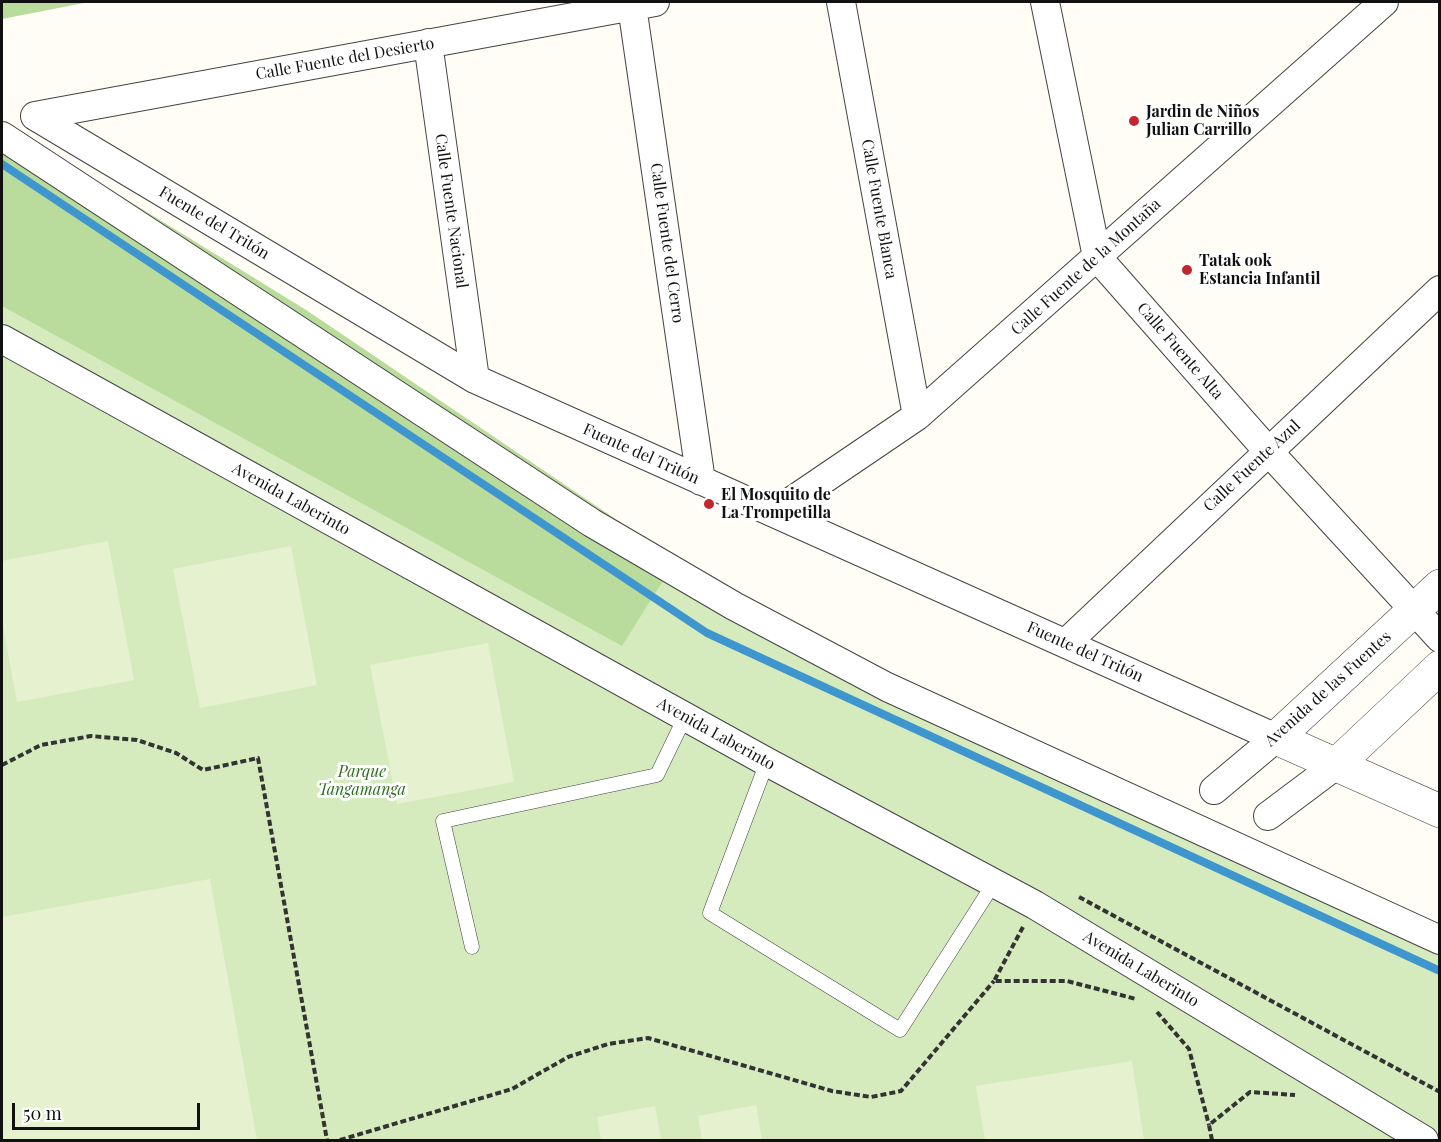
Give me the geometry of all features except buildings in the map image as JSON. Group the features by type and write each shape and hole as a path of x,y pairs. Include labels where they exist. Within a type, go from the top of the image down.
{"street":[{"name":"Calle Fuente Blanca","path":"841,2 917,416"},
{"name":"Calle Fuente Alta","path":"1045,2 1097,257 1268,451 1440,638"},
{"name":"Calle Fuente de la Montaña","path":"774,513 917,416 1384,2"},
{"name":"Calle Fuente del Desierto","path":"35,116 644,4"},
{"name":"Calle Fuente del Cerro","path":"644,4 701,481"},
{"name":"Calle Fuente Nacional","path":"428,43 475,379"},
{"name":"Fuente del Tritón","path":"35,116 475,379 1276,738"},
{"path":"2,136 592,523 734,606 886,687 1440,940"},
{"name":"Calle Fuente Azul","path":"1066,644 1440,290"},
{"name":"Avenida Laberinto","path":"2,339 766,762 1035,905 1424,1140"},
{"name":"Avenida de las Fuentes","path":"1214,790 1276,738 1440,586"},
{"path":"1268,816 1336,765 1440,667"},
{"path":"1276,738 1440,811"}],"lane":[{"path":"472,947 443,821 657,775 685,717"},
{"path":"766,762 710,913 900,1030 994,883"}],"path":[{"path":"2,765 41,745 91,735 137,740 176,753 203,770 258,758 327,1140"},
{"path":"340,1140 512,1089 567,1057 598,1047 648,1038 832,1091 871,1097 901,1091 994,981 1035,905"},
{"path":"994,981 1067,981 1139,1000"},
{"path":"1156,1011 1189,1049 1212,1140"},
{"path":"1209,1125 1250,1092 1296,1095"}],"green space":[{"path":"2,2 89,2 2,19"},
{"name":"Parque Tangamanga","path":"2,123 306,310 676,560 757,609 1065,761 1439,927 1439,1140 2,1140"},
{"path":"2,123 306,310 676,560 622,646 2,306"},
{"path":"108,541 134,680 17,702 2,621 2,561"},
{"path":"291,546 317,685 200,708 173,569"},
{"path":"488,643 514,782 397,804 370,665"},
{"path":"210,879 257,1140 3,1140 2,917"},
{"path":"1132,1061 1144,1140 985,1140 976,1086"},
{"path":"756,1105 762,1140 702,1140 698,1116"},
{"path":"655,1106 661,1140 601,1140 597,1117"}],"waterway":[{"path":"2,164 707,633 1440,971"}],"place":[{"name":"Jardin de Niños Julian Carrillo","path":"1134,121"},
{"name":"Tatak ook Estancia Infantil","path":"1187,270"},
{"name":"El Mosquito de La Trompetilla","path":"709,504"}]}
